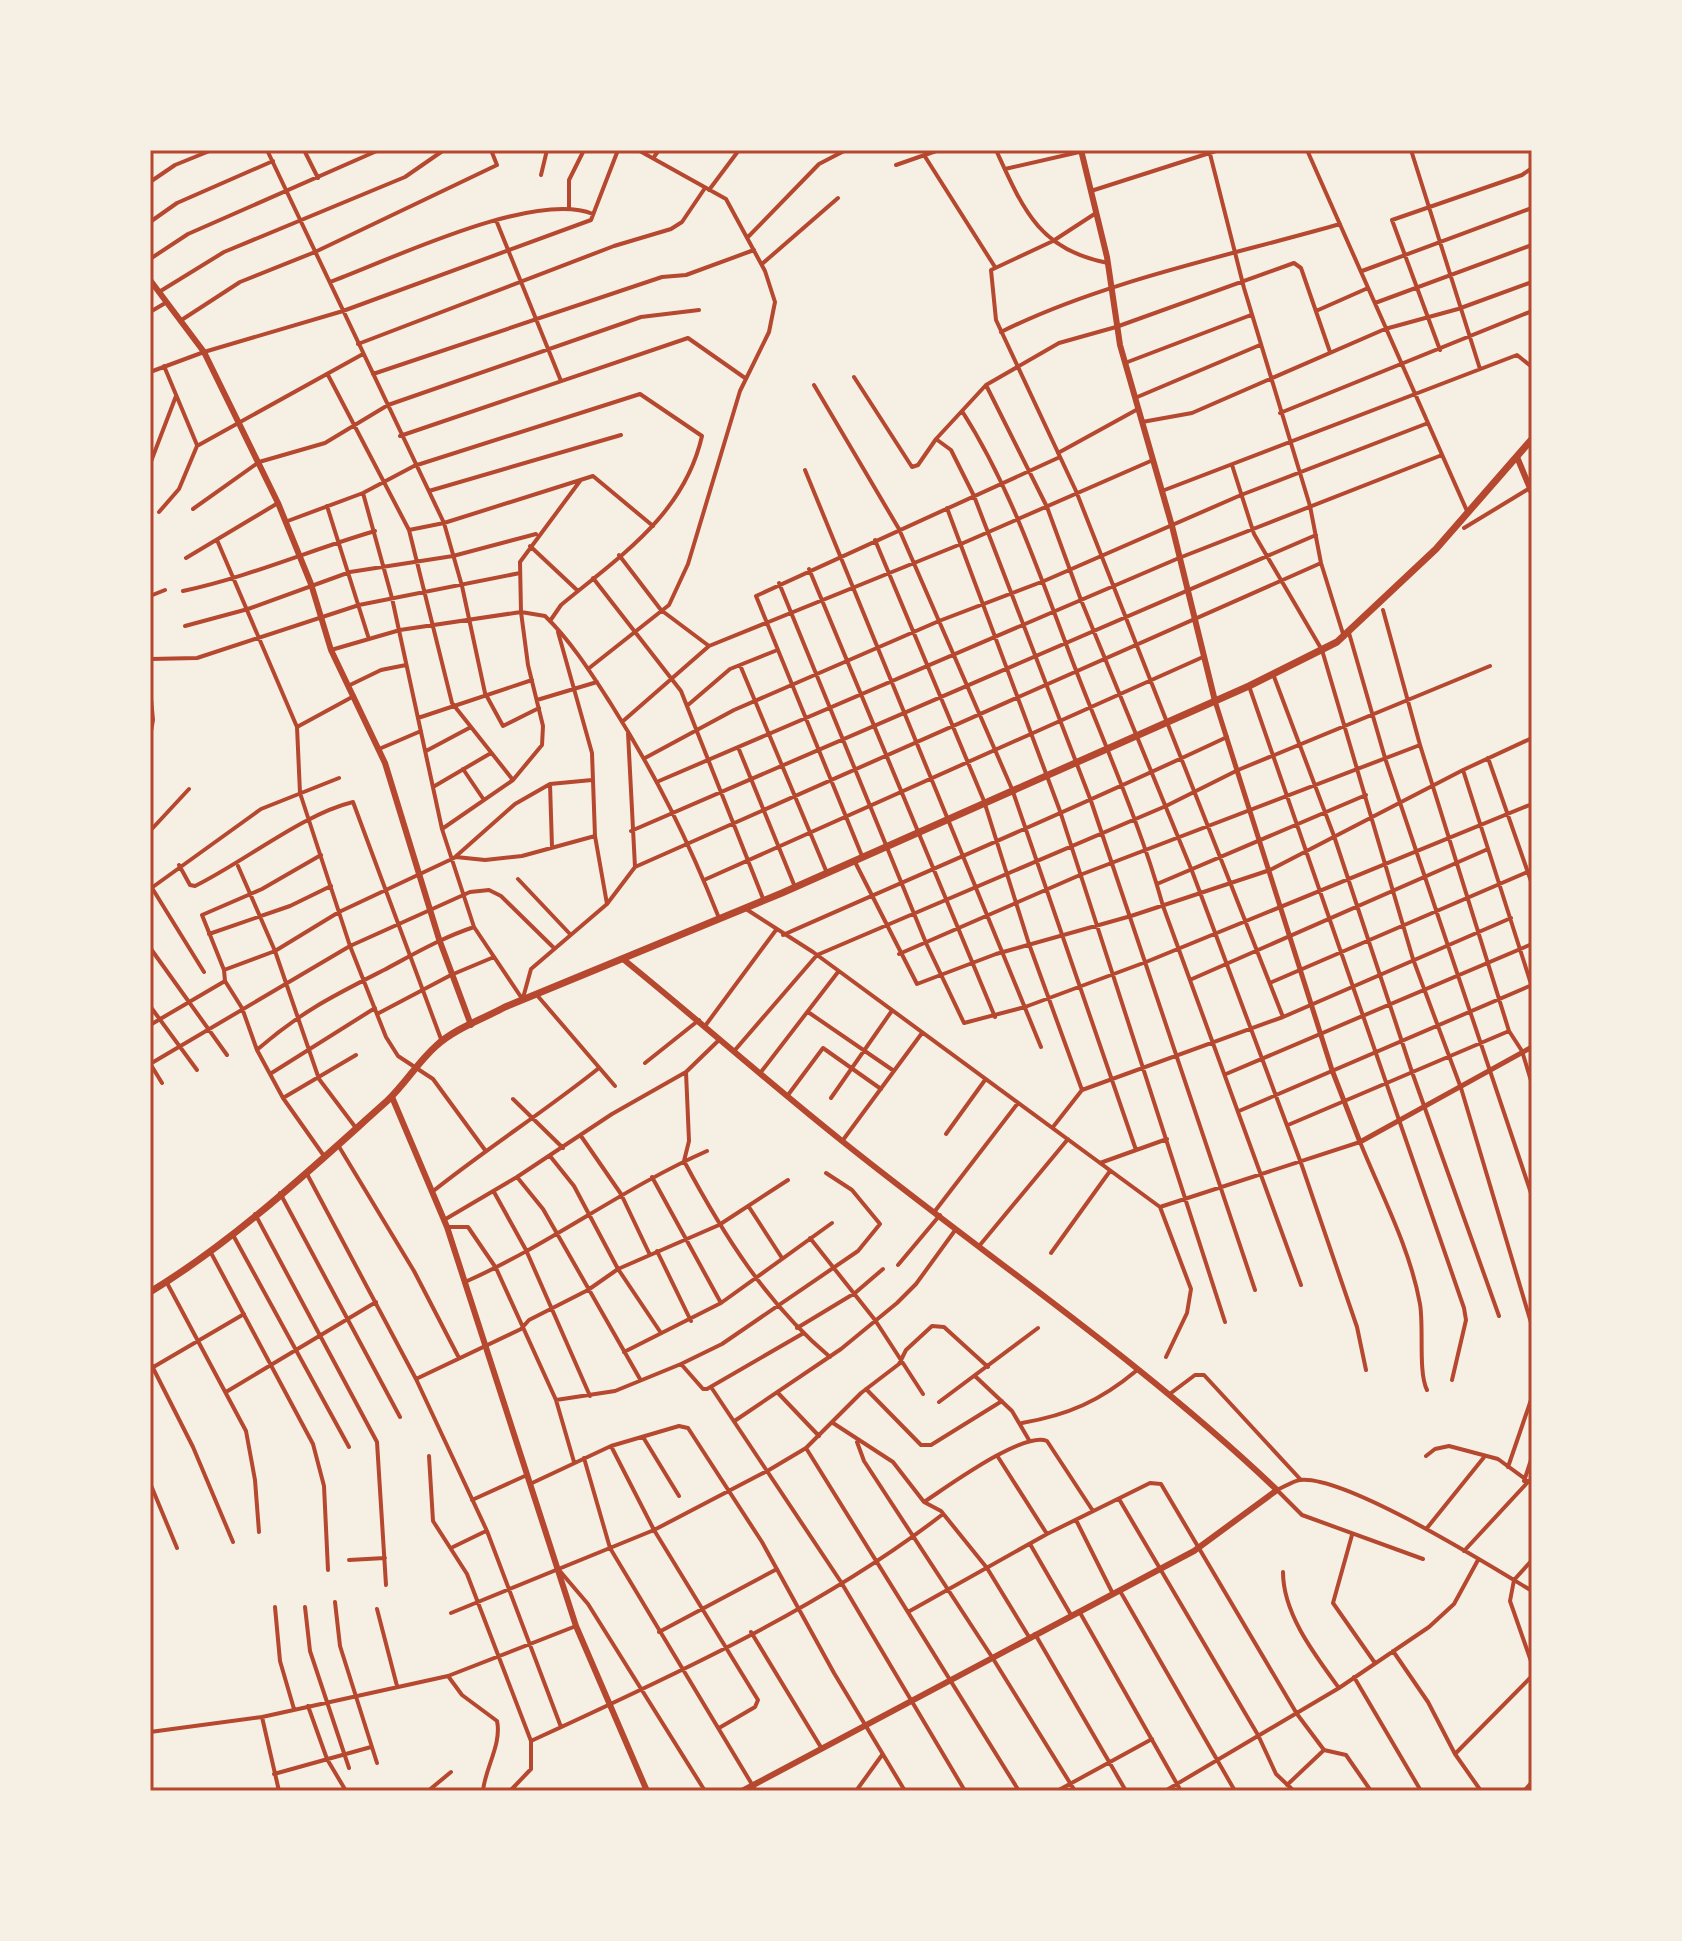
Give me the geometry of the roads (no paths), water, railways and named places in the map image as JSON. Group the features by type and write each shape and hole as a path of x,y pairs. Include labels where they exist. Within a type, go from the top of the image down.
{"main road":[{"path":"1084,151 1108,263 1116,327 1172,526 1215,701"},
{"path":"150,280 204,352 278,503 311,584 331,650 379,749 439,939 471,1026"},
{"path":"150,1292 210,1251 255,1214 392,1097 442,1042 471,1026 536,994 764,901 920,829 1249,686 1347,635 1436,549 1532,439"},
{"path":"1517,457 1531,489"},
{"path":"623,959 842,1141 980,1245 1136,1371 1171,1393 1277,1490 1199,1548 912,1700 755,1788 742,1791"},
{"path":"392,1097 446,1223 576,1626 647,1791"}],"street":[{"path":"150,182 175,165 212,150"},
{"path":"267,150 414,466 444,523 462,586 485,693 503,726 539,708"},
{"path":"304,150 318,178"},
{"path":"150,259 188,234 379,150"},
{"path":"159,292 224,252 405,177 444,150"},
{"path":"180,321 240,282 315,252 497,165 491,150"},
{"path":"541,175 547,150"},
{"path":"569,207 569,180 584,150"},
{"path":"150,372 204,352 343,311 591,220 618,150"},
{"path":"588,669 669,605 688,564 706,497 746,379 769,332 775,302 762,264 726,199 638,150"},
{"path":"654,157 659,150"},
{"path":"358,344 671,229 682,222 739,150"},
{"path":"748,237 819,164 846,150"},
{"path":"896,165 939,150"},
{"path":"996,150 1028,214 1053,241 1070,254 1108,263"},
{"path":"1091,191 1219,150"},
{"path":"1307,150 1468,514"},
{"path":"1412,150 1458,309 1480,369"},
{"path":"1005,169 1084,151"},
{"path":"1210,151 1251,315 1310,506 1321,563 1456,976 1532,1196"},
{"path":"924,155 995,267"},
{"path":"150,222 177,203 273,161"},
{"path":"1440,350 1392,220 1522,175 1532,168"},
{"path":"762,264 838,198"},
{"path":"330,282 496,220 542,208 569,207 593,214"},
{"path":"1361,272 1532,208"},
{"path":"1096,213 1053,241 995,267 989,277 1001,332 1076,491 1111,587 1169,721 1220,857 1233,882 1283,1017"},
{"path":"496,220 561,382"},
{"path":"1001,332 1038,313 1110,290 1340,224"},
{"path":"1375,303 1532,245"},
{"path":"373,374 662,277 686,275 754,250"},
{"path":"854,377 908,466 918,465 936,439 986,385 1059,343 1116,327 1299,264 1330,352"},
{"path":"1142,422 1192,413 1385,329 1458,309 1532,282"},
{"path":"1316,311 1368,288"},
{"path":"150,312 167,302"},
{"path":"193,509 259,462 325,443 388,405 641,317 699,310"},
{"path":"1280,413 1532,311"},
{"path":"1125,363 1251,315"},
{"path":"400,436 688,338 746,379"},
{"path":"1135,398 1260,345"},
{"path":"159,512 179,489 197,446 363,354"},
{"path":"1162,491 1517,355 1532,367"},
{"path":"164,366 197,446"},
{"path":"328,375 409,530 452,703 513,780"},
{"path":"814,385 899,529 1012,789 1136,1150"},
{"path":"986,385 1047,507 1105,661 1192,871 1288,1125 1357,1327 1366,1370"},
{"path":"285,522 363,493 414,466 640,394 702,436 695,467 676,503 578,591 550,621"},
{"path":"150,464 176,396"},
{"path":"1138,409 1029,471 809,569 756,596 775,651 845,817 871,896 914,984 1002,952 1131,916 1270,870 1432,785 1532,738"},
{"path":"962,411 1002,484 1044,581 1147,852 1163,906 1301,1285"},
{"path":"645,758 755,701 913,632 1071,570 1241,495 1428,423"},
{"path":"429,491 621,435"},
{"path":"936,439 951,450 974,496 1091,801 1255,1290"},
{"path":"659,781 1179,558 1442,455"},
{"path":"622,722 709,646 961,544 1076,491 1153,460"},
{"path":"1232,465 1252,529 1322,650 1413,959 1461,1088 1532,1326"},
{"path":"805,470 1041,1047"},
{"path":"409,530 444,523 593,476 653,526"},
{"path":"442,829 513,780 542,745 539,708 521,612 520,562 580,481"},
{"path":"1464,528 1531,489"},
{"path":"363,493 385,565 442,829 454,858 474,927 523,1000"},
{"path":"186,558 278,503"},
{"path":"327,506 368,636"},
{"path":"947,508 1060,811 1225,1322"},
{"path":"183,591 236,580 299,554 375,531"},
{"path":"185,626 248,609 350,572 453,556 539,533"},
{"path":"631,831 1316,535"},
{"path":"217,540 297,727 300,793 350,946 377,1014 398,1056 433,1079 485,1150"},
{"path":"875,540 984,801 1029,944 1082,1090"},
{"path":"530,546 578,591"},
{"path":"619,555 661,610 709,646"},
{"path":"523,1000 531,969 569,933 607,904 635,867 1194,622 1321,563"},
{"path":"809,569 920,829 995,1017"},
{"path":"150,659 197,658 260,640 321,615 359,605 520,573"},
{"path":"593,578 633,633 672,677 688,705 764,901"},
{"path":"779,583 961,1022 995,1017 1112,975 1532,804"},
{"path":"150,596 165,590"},
{"path":"1383,610 1406,700 1476,932 1509,1031 1522,1051 1532,1084"},
{"path":"331,650 368,636 400,630 521,612 545,616 597,682 659,781 690,843 719,919"},
{"path":"556,627 592,753 595,836 607,904"},
{"path":"688,705 740,665 775,651"},
{"path":"704,880 1203,657"},
{"path":"350,685 381,670 406,665"},
{"path":"740,665 827,873"},
{"path":"735,1050 817,955 1037,858 1166,806 1238,770 1490,666"},
{"path":"1273,674 1334,836 1412,1072 1499,1316"},
{"path":"418,718 452,703 532,680"},
{"path":"537,700 597,682"},
{"path":"1249,686 1384,1084 1464,1308 1466,1320 1452,1380"},
{"path":"150,688 153,720 150,737"},
{"path":"297,727 354,696"},
{"path":"1215,701 1332,1070 1413,1274 1424,1338 1423,1383 1427,1390"},
{"path":"426,751 471,727"},
{"path":"627,730 635,867"},
{"path":"379,749 421,731"},
{"path":"783,935 1060,811 1122,788 1227,737"},
{"path":"899,954 1080,875 1147,852 1250,808 1420,745"},
{"path":"738,747 795,887"},
{"path":"433,787 491,753"},
{"path":"1488,758 1532,884"},
{"path":"463,769 484,800"},
{"path":"1239,1111 1532,985 1463,770"},
{"path":"204,972 150,888 261,809 339,778"},
{"path":"454,858 515,804 550,784 592,780"},
{"path":"550,784 552,847"},
{"path":"150,831 189,789"},
{"path":"1157,884 1366,795"},
{"path":"179,865 192,887 238,865 270,841 353,802 401,923 421,991 442,1042"},
{"path":"224,970 275,951 339,912 454,858 463,855 499,859 595,836"},
{"path":"1192,979 1359,909 1488,849"},
{"path":"321,855 251,894 203,913 224,970 225,981 242,1008 257,1050 283,1098 324,1156"},
{"path":"238,865 275,951 319,1079 356,1128"},
{"path":"1272,982 1530,871"},
{"path":"518,879 569,933"},
{"path":"209,934 260,917 331,886"},
{"path":"162,1083 150,1064 350,946 463,894 496,893 554,948"},
{"path":"746,908 817,955 1160,1207 1191,1289 1187,1313 1166,1357"},
{"path":"1053,1127 1082,1090 1283,1017 1511,918"},
{"path":"257,1050 298,1015 439,939 474,927"},
{"path":"645,1063 702,1023 776,930"},
{"path":"1226,1074 1320,1031 1532,944"},
{"path":"151,949 227,1055"},
{"path":"377,1014 451,975 495,957"},
{"path":"761,1072 838,972"},
{"path":"150,1025 225,981"},
{"path":"536,994 615,1086"},
{"path":"150,1006 197,1070"},
{"path":"270,1074 308,1047 375,1008"},
{"path":"808,1012 894,1071"},
{"path":"831,1098 891,1012"},
{"path":"1288,1125 1509,1031"},
{"path":"842,1141 922,1033"},
{"path":"446,1223 686,1072 721,1038"},
{"path":"1160,1207 1186,1196 1301,1163 1360,1142 1532,1047"},
{"path":"788,1095 823,1048 881,1089"},
{"path":"283,1098 356,1055"},
{"path":"432,1192 599,1068"},
{"path":"686,1072 689,1141 684,1161 719,1225 776,1305 802,1334 830,1357"},
{"path":"946,1134 985,1080"},
{"path":"513,1099 563,1148"},
{"path":"898,1265 1018,1103"},
{"path":"580,1136 621,1194 650,1255"},
{"path":"980,1245 1068,1139"},
{"path":"1100,1163 1167,1139"},
{"path":"338,1145 414,1271 459,1358"},
{"path":"465,1282 496,1268 652,1177 707,1151"},
{"path":"550,1156 574,1186 618,1269 661,1334"},
{"path":"1051,1253 1110,1171"},
{"path":"305,1172 416,1379 487,1531 561,1727"},
{"path":"556,1400 615,1391 722,1344 858,1251 881,1222 852,1190 826,1173"},
{"path":"517,1177 543,1209 640,1379"},
{"path":"652,1177 721,1303"},
{"path":"416,1379 521,1329 525,1322 588,1290 618,1269 719,1225 788,1180"},
{"path":"494,1191 526,1250 590,1396"},
{"path":"280,1193 400,1417"},
{"path":"749,1207 782,1258"},
{"path":"255,1214 323,1335 380,1452 386,1585"},
{"path":"446,1223 468,1227 496,1268 521,1329 556,1400 574,1462"},
{"path":"624,1352 691,1321 721,1303 832,1223"},
{"path":"736,1420 830,1357 875,1320 916,1284 957,1228"},
{"path":"232,1233 349,1447"},
{"path":"810,1238 875,1320 923,1394"},
{"path":"210,1251 273,1367 321,1466 328,1570"},
{"path":"657,1251 691,1321"},
{"path":"797,1328 855,1293 883,1269"},
{"path":"166,1282 246,1431 255,1480 259,1532"},
{"path":"226,1392 273,1367 376,1302"},
{"path":"233,1542 193,1447 151,1366 244,1314"},
{"path":"451,1613 654,1530 769,1470 806,1448 866,1389 902,1361 906,1350 939,1325 988,1367"},
{"path":"939,1402 1038,1328"},
{"path":"681,1364 703,1389 802,1334"},
{"path":"1022,1423 1060,1417 1092,1404 1136,1371"},
{"path":"1171,1393 1195,1375 1204,1375 1301,1480 1338,1489 1427,1528 1532,1591"},
{"path":"976,1377 1022,1423 1029,1440"},
{"path":"711,1387 736,1420 841,1582 965,1791"},
{"path":"866,1389 917,1443 925,1445 1002,1401"},
{"path":"778,1393 819,1436"},
{"path":"1508,1467 1532,1397"},
{"path":"833,1423 857,1442 893,1462 924,1502 943,1514 987,1568 1126,1791"},
{"path":"530,1484 611,1446 679,1426 688,1428 777,1569 864,1726 905,1791"},
{"path":"643,1437 679,1496"},
{"path":"924,1502 1029,1440 1047,1441 1093,1511"},
{"path":"857,1442 864,1461 1075,1791"},
{"path":"611,1446 654,1530 758,1704 719,1728"},
{"path":"1426,1456 1435,1449 1449,1446 1498,1459 1528,1482"},
{"path":"806,1448 1019,1791"},
{"path":"429,1456 431,1513 453,1547 531,1741 531,1769 510,1791"},
{"path":"1427,1528 1485,1456"},
{"path":"998,1457 1047,1534"},
{"path":"1464,1551 1528,1482 1532,1457"},
{"path":"583,1458 610,1548 755,1788"},
{"path":"472,1500 527,1475"},
{"path":"1301,1480 1277,1490 1302,1515 1423,1559"},
{"path":"150,1483 177,1548"},
{"path":"908,1612 1047,1534 1150,1483 1161,1484 1297,1714 1324,1750 1346,1755 1371,1791"},
{"path":"1119,1499 1158,1571 1258,1735 1276,1774 1294,1791"},
{"path":"531,1741 641,1691 798,1607 876,1561 943,1514"},
{"path":"1076,1520 1235,1791"},
{"path":"453,1547 487,1531"},
{"path":"1352,1535 1333,1603 1375,1663"},
{"path":"1030,1544 1071,1615"},
{"path":"349,1560 385,1558"},
{"path":"1165,1791 1339,1688 1429,1627 1454,1604 1478,1560"},
{"path":"1532,1560 1514,1580 1510,1601 1532,1664"},
{"path":"558,1569 588,1604 705,1791"},
{"path":"659,1632 777,1569"},
{"path":"1283,1572 1283,1591 1290,1610 1339,1688"},
{"path":"335,1602 340,1646 358,1694 377,1763"},
{"path":"275,1607 280,1661 294,1709"},
{"path":"305,1607 310,1651 349,1768"},
{"path":"377,1609 397,1686"},
{"path":"1079,1611 1181,1791"},
{"path":"150,1732 262,1717 448,1676 576,1626"},
{"path":"751,1632 822,1749"},
{"path":"1393,1651 1428,1702 1455,1754 1481,1791"},
{"path":"448,1676 462,1695 497,1721 498,1736 483,1791"},
{"path":"1455,1754 1532,1676"},
{"path":"1354,1677 1421,1791"},
{"path":"308,1706 327,1759 346,1791"},
{"path":"262,1717 279,1791"},
{"path":"1057,1791 1152,1739"},
{"path":"274,1774 371,1747"},
{"path":"1287,1785 1324,1750"},
{"path":"856,1791 882,1755"},
{"path":"428,1791 451,1772"},
{"path":"1524,1791 1532,1782"}]}
